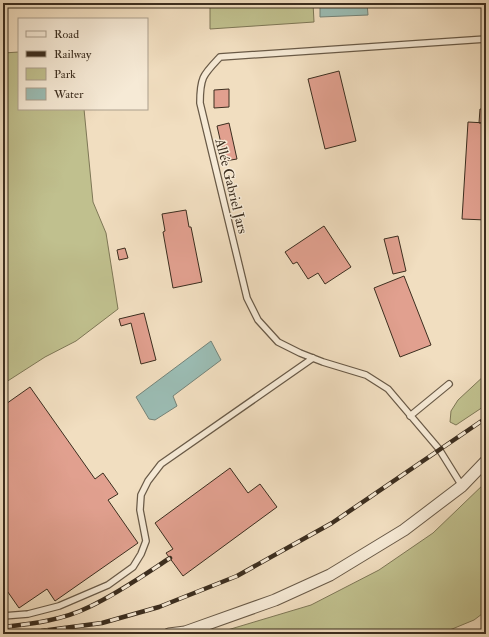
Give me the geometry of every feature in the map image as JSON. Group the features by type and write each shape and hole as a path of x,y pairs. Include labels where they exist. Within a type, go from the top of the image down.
{"street":[{"path":"169,634 185,632 275,600 330,575 404,530 462,486 486,461"}],"lane":[{"name":"Allée Gabriel Jars","path":"462,486 439,449 388,390 366,375 313,358 278,342 258,320 247,298 200,103 200,85 206,72 220,57 486,39"},
{"path":"3,616 28,614 59,606 108,585 133,568 146,541 140,510 141,494 148,481 161,464 313,358"},
{"path":"410,416 449,384"}],"green space":[{"path":"210,3 313,3 314,22 210,29"},
{"path":"18,52 18,110 84,110 93,202 106,233 118,309 76,341 45,357 3,384 3,53"},
{"path":"486,374 486,405 456,425 450,422 451,411 458,400"},
{"path":"486,482 486,611 474,620 440,634 214,634 311,605 379,570 433,533"}],"water":[{"path":"320,3 367,3 368,15 320,17"},
{"path":"211,341 221,360 173,396 177,406 155,420 149,419 136,397"}],"building":[{"path":"3,3 59,3 3,7"},
{"path":"339,71 356,141 325,149 308,79"},
{"path":"229,89 229,107 214,108 214,90"},
{"path":"485,96 486,123 479,123 480,109 484,109"},
{"path":"468,122 486,123 486,220 462,219"},
{"path":"229,123 237,159 225,161 217,126"},
{"path":"186,210 202,282 173,288 163,232 165,231 162,214"},
{"path":"324,226 351,267 325,284 318,273 308,279 297,262 293,264 285,252"},
{"path":"398,236 406,271 393,274 384,239"},
{"path":"125,248 128,258 119,260 117,250"},
{"path":"404,276 431,345 400,357 374,288"},
{"path":"144,313 156,360 141,364 131,323 121,326 119,319"},
{"path":"30,387 95,479 103,473 118,494 108,500 138,543 55,601 47,589 19,608 3,585 3,406"},
{"path":"230,468 248,493 260,484 277,507 183,576 166,553 173,549 155,523"}],"railway":[{"path":"3,632 41,631 102,623 159,607 237,576 332,523 486,418"},
{"path":"3,627 47,621 79,611 120,590 170,558"}]}
